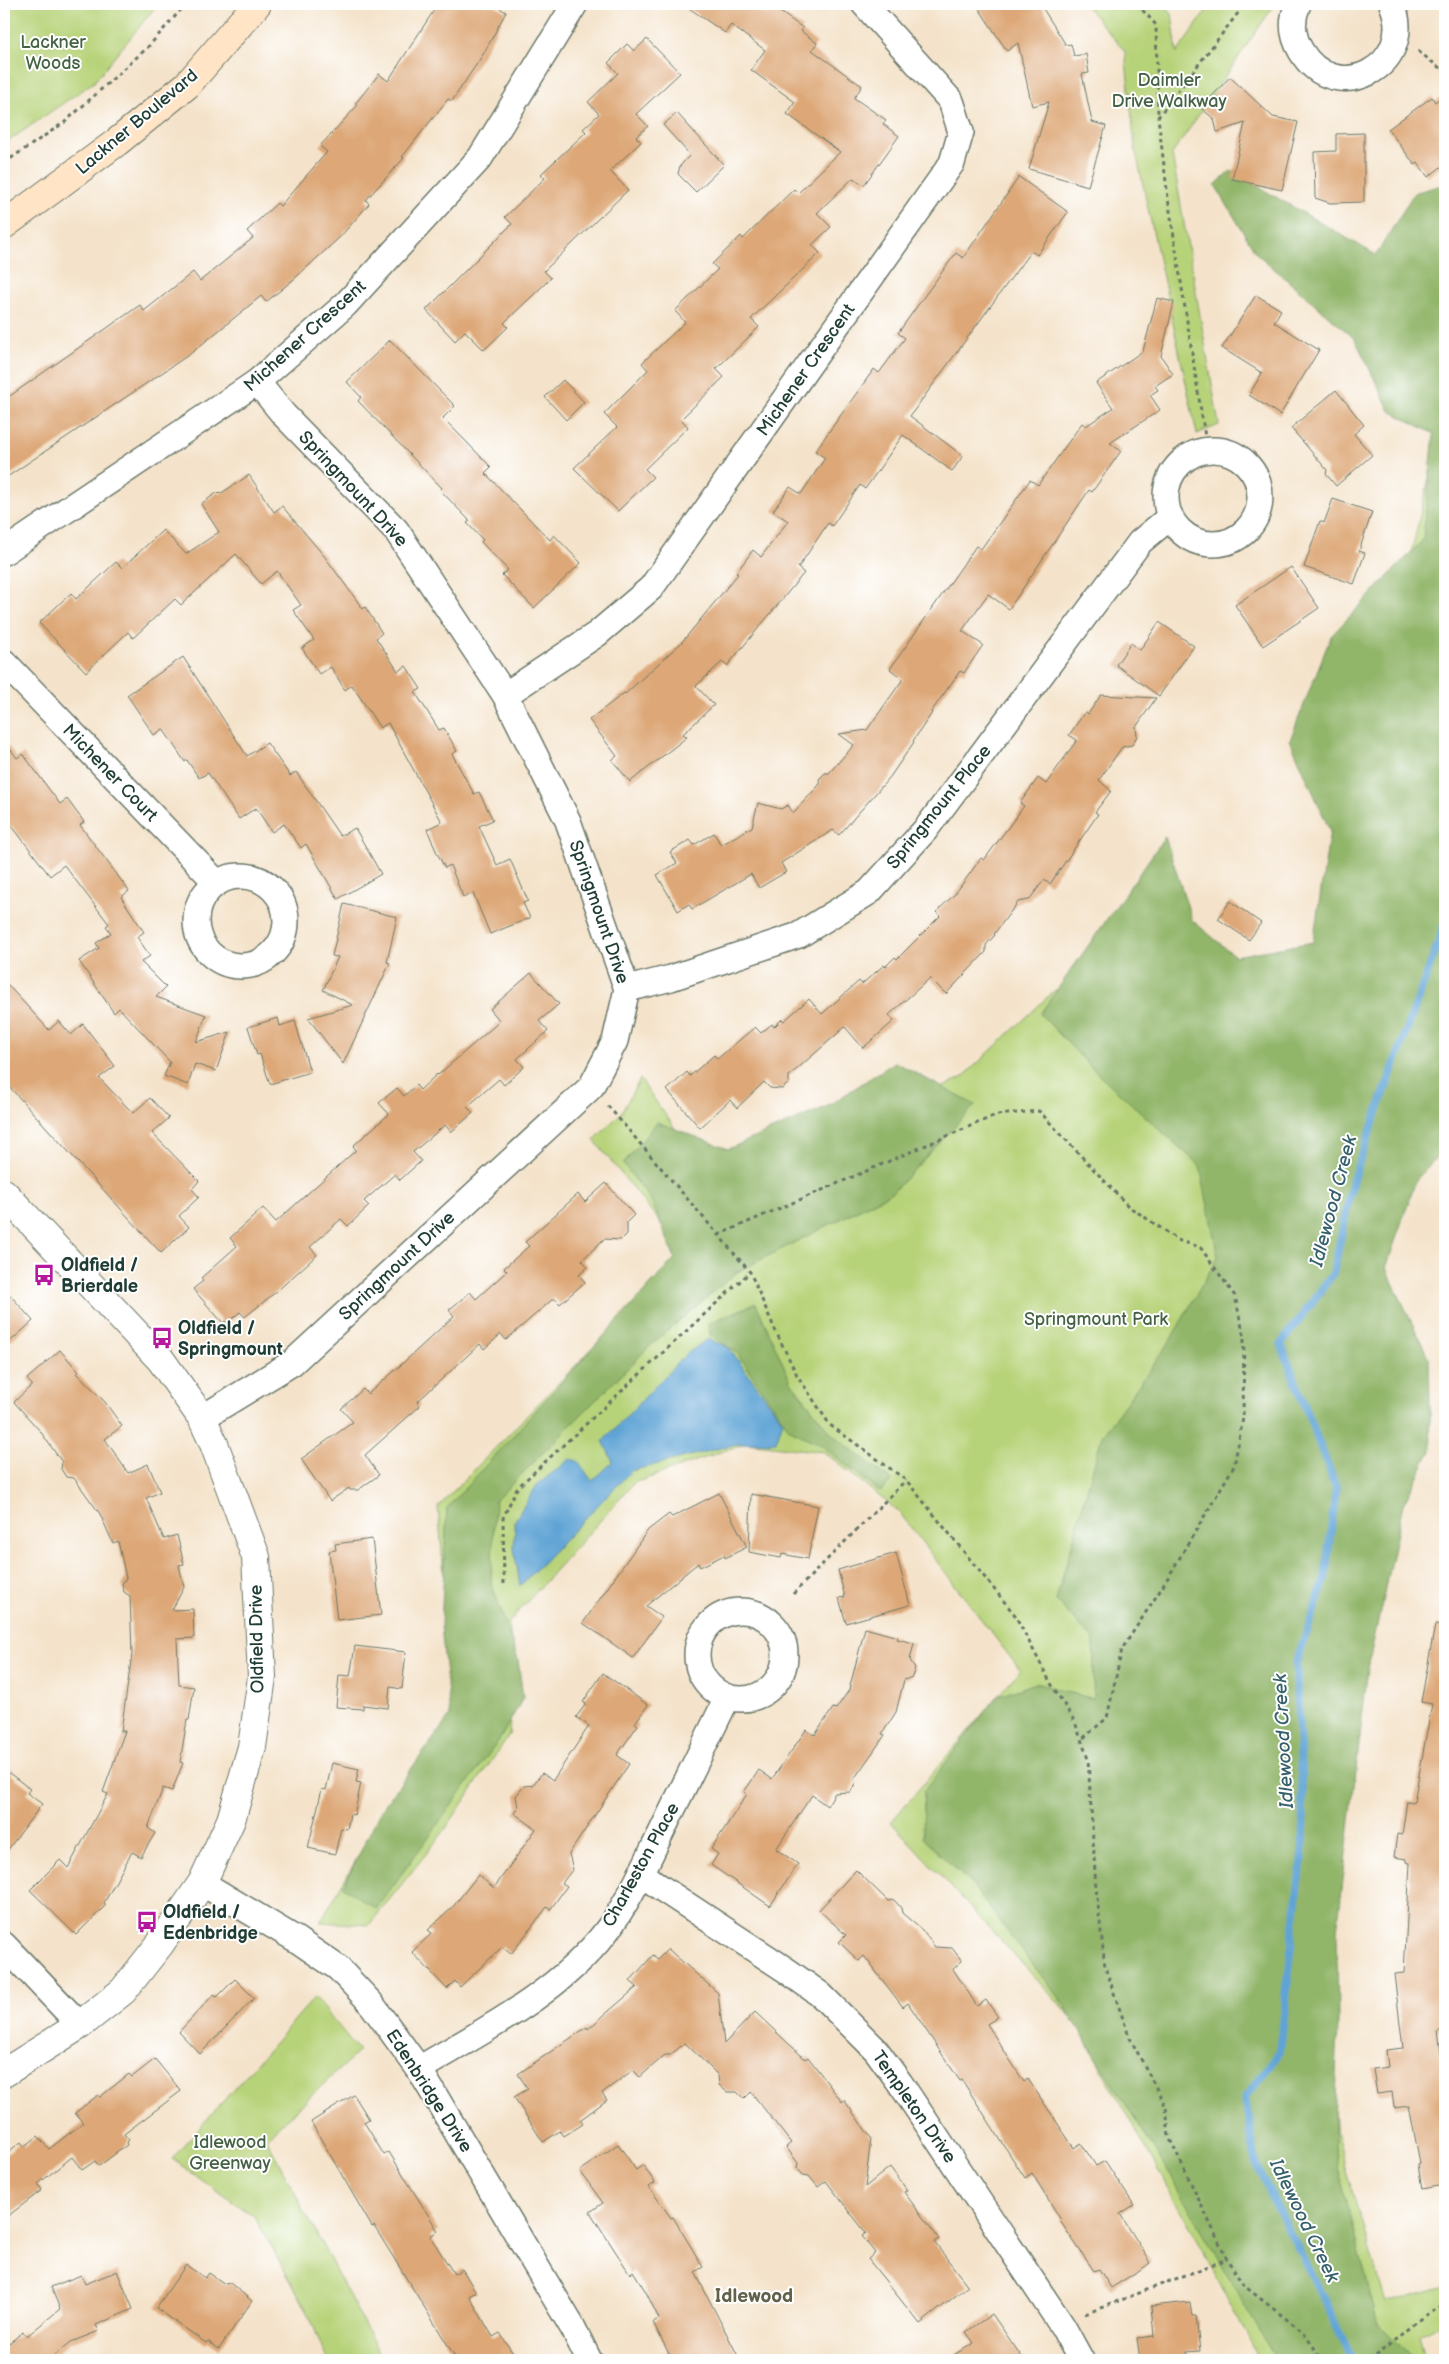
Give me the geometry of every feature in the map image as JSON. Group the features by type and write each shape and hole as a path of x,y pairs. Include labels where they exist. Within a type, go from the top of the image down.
{"main road":[{"name":"Lackner Boulevard","path":"4,225 117,142 187,85 257,4"}],"street":[{"name":"Michener Crescent","path":"4,552 257,382 345,305 480,158 575,4"},
{"name":"Michener Crescent","path":"505,695 597,634 651,588 952,163 961,132 951,100 864,4"},
{"path":"1298,4 1293,23 1295,41 1308,63 1323,74 1343,79 1360,77 1380,66 1392,51 1397,34 1397,16 1392,4"},
{"name":"Springmount Drive","path":"202,1418 292,1363 591,1087 614,1041 627,989 568,821 505,695 396,530 284,415 257,382"},
{"path":"1207,450 1236,454 1248,465 1259,482 1261,499 1257,515 1246,531 1232,540 1216,544 1206,544 1191,538 1178,528 1170,517 1166,493 1170,477 1179,464 1192,454 1207,450"},
{"name":"Springmount Place","path":"627,989 671,978 799,935 869,892 926,829 1140,542 1170,517"},
{"name":"Michener Court","path":"4,662 217,883"},
{"name":"Oldfield Drive","path":"4,1193 161,1360 202,1418 214,1444 256,1557 262,1677 252,1747 231,1820 202,1884 160,1944 123,1990 80,2025 4,2073"},
{"name":"Charleston Place","path":"419,2069 509,2016 561,1978 604,1934 642,1873 727,1698"},
{"name":"Templeton Drive","path":"642,1873 661,1888 821,1995 876,2050 1076,2347 1081,2360"},
{"name":"Edenbridge Drive","path":"202,1884 297,1940 338,1968 370,2002 419,2069 573,2328 589,2360"},
{"path":"4,1946 80,2025"}],"path":[{"path":"4,163 65,122 147,48 186,4"},
{"path":"1137,4 1156,25 1158,117 1168,198 1207,450"},
{"path":"1158,117 1245,4"},
{"path":"1397,34 1445,72"},
{"path":"591,1087 750,1272 797,1374 830,1425 906,1480 1015,1615 1050,1682 1075,1722 1088,1760 1096,1888 1105,1967 1129,2036 1166,2107 1169,2137 1227,2259 1243,2286 1303,2332 1323,2360"},
{"path":"718,1234 996,1115 1038,1111 1128,1206 1180,1241 1200,1247 1234,1296 1244,1337 1244,1418 1234,1466 1163,1586 1122,1649 1107,1718 1081,1740"},
{"path":"504,1584 503,1518 517,1488 750,1272"},
{"path":"793,1594 906,1480"},
{"path":"1085,2314 1227,2259"},
{"path":"1369,2360 1390,2347 1414,2322 1445,2306"}],"green space":[{"name":"Lackner Woods","path":"4,4 158,4 94,82 4,144"},
{"name":"Daimler Drive Walkway","path":"1084,4 1163,4 1172,14 1177,53 1211,4 1275,4 1172,154 1219,425 1197,434 1135,148 1125,51"},
{"path":"1231,171 1376,255 1414,193 1445,184 1445,1148 1416,1180 1386,1268 1429,1359 1431,1451 1403,1504 1368,1668 1337,1931 1338,2027 1333,2147 1377,2321 1416,2360 1276,2360 1175,2183 1064,2005 970,1883 923,1838 924,1791 996,1697 1036,1683 1093,1699 1094,1640 1056,1601 1102,1436 1167,1346 1218,1257 1200,1166 1091,1067 1040,1014 1165,837 1192,920 1235,956 1313,942 1330,831 1290,740 1331,636 1423,540 1434,434 1390,411 1355,339 1256,253 1215,185"},
{"name":"Springmount Park","path":"1445,410 1393,1183 1345,1744 1329,2044 1336,2137 1386,2303 1445,2286 1445,2323 1419,2335 1426,2360 1260,2360 1202,2249 1075,2021 891,1822 1020,1670 899,1512 824,1452 746,1443 634,1483 509,1622 514,1671 509,1735 442,1834 369,1925 320,1922 370,1836 457,1725 438,1507 685,1253 594,1140 621,1113 640,1079 684,1141 764,1181 963,1077 1055,990 1318,946"},
{"path":"895,1062 975,1105 893,1192 737,1272 653,1343 495,1501 491,1582 518,1660 523,1698 500,1739 376,1909 343,1887 381,1810 450,1716 441,1625 447,1508 675,1258 651,1200 623,1164 657,1122 728,1149 826,1107"},
{"path":"756,1303 791,1382 832,1434 892,1481 880,1492 820,1444 790,1430 737,1353 710,1335 709,1323"},
{"name":"Idlewood Greenway","path":"315,1997 359,2051 266,2138 383,2360 327,2360 307,2310 254,2216 172,2159"}],"water":[{"path":"708,1339 728,1347 783,1421 776,1442 736,1444 631,1471 520,1586 514,1549 515,1520 537,1485 570,1459 578,1461 592,1481 613,1462 603,1441 685,1355"}],"building":[{"path":"438,4 493,4 506,12 484,53 452,101 448,99 402,157 404,158 366,200 369,204 340,237 266,302 261,296 190,354 4,479 4,400 140,305 144,311 193,272 200,281 253,238 247,231 277,203 280,206 327,152 320,146 357,106 355,104 379,74 388,81"},
{"path":"683,4 769,4 803,28 801,31 817,43 812,50 862,86 854,98 886,120 883,124 899,136 864,185 853,178 817,213 831,227 812,245 820,253 751,319 759,327 716,369 724,377 681,419 688,427 645,469 653,477 618,511 574,468 617,427 604,414 648,370 642,363 685,322 675,311 718,269 712,264 741,236 743,239 794,189 798,193 840,152 787,114 795,102 751,70 765,50 731,25 725,33"},
{"path":"976,4 1040,4 1066,45 1071,44 1074,56 1086,54 1089,73 1082,74 1092,122 1106,126 1088,186 1029,169 1049,102 1032,106 1018,43 1007,51"},
{"path":"647,39 680,73 636,114 648,126 636,137 641,142 610,171 628,190 544,271 551,278 504,323 508,327 484,350 465,331 455,341 426,310 512,224 505,217 545,178 541,174 586,132 583,129 599,114 588,102 618,73 608,63 627,44 634,51"},
{"path":"1230,77 1273,117 1298,122 1282,190 1232,179 1245,123 1217,132 1214,119 1201,108"},
{"path":"1445,94 1445,164 1428,177 1418,163 1415,165 1388,129 1432,97 1435,102"},
{"path":"677,113 724,165 696,192 678,174 680,166 690,155 663,125"},
{"path":"1364,133 1364,202 1330,203 1315,198 1314,152 1336,151 1336,134"},
{"path":"1019,177 1068,212 1037,255 1031,251 910,416 963,456 952,471 903,435 865,489 860,485 832,526 828,523 798,568 804,573 727,666 722,662 696,686 714,705 683,734 687,737 630,782 612,760 617,756 589,720 625,694 682,642 738,574 736,573 753,550 761,557 788,521 773,511 790,487 801,494 825,458 815,451 874,369 879,373 905,338 898,333 956,253 963,258"},
{"path":"1256,295 1281,310 1274,322 1319,350 1280,415 1249,395 1262,373 1222,348"},
{"path":"1157,298 1174,302 1161,356 1173,374 1155,386 1158,390 1150,395 1160,410 1110,443 1121,451 1092,492 1089,490 1009,609 988,594 962,631 983,645 964,673 960,671 931,712 914,742 890,777 839,835 833,830 781,863 786,872 759,888 751,874 692,909 689,904 678,911 657,875 677,863 670,852 690,840 694,845 714,833 721,845 752,827 758,803 781,809 788,805 793,813 820,784 819,779 825,773 829,773 854,745 839,734 867,730 903,679 890,669 976,546 981,549 1030,480 1038,485 1082,423 1086,426 1113,408 1096,383 1143,351"},
{"path":"390,340 455,406 443,418 491,467 485,473 550,540 554,535 581,563 534,608 502,575 508,570 481,542 483,540 467,523 470,521 440,490 442,488 358,401 361,397 347,382"},
{"path":"563,380 584,402 566,420 545,397"},
{"path":"1336,390 1364,425 1354,434 1372,455 1336,486 1326,474 1327,470 1291,428"},
{"path":"249,475 274,512 282,506 325,557 363,609 365,607 382,633 376,638 398,671 406,666 421,689 415,692 439,730 444,728 457,751 452,754 474,794 479,792 493,820 479,826 497,865 510,859 528,901 523,903 530,918 490,934 473,893 463,897 450,865 445,868 427,829 442,822 388,723 380,728 352,685 345,690 331,667 319,674 302,648 314,640 293,610 301,605 277,571 261,584 236,554 181,605 175,599 133,638 128,632 86,672 39,623 71,593 76,599 116,562 122,568 163,530 186,554 219,532 201,504"},
{"path":"1333,499 1372,512 1359,551 1365,553 1354,584 1304,567 1320,521 1324,523"},
{"path":"1291,567 1319,608 1263,646 1235,605"},
{"path":"1159,622 1194,646 1159,696 1116,665 1131,643 1140,650"},
{"path":"183,657 247,756 267,743 290,776 296,772 340,836 355,828 381,874 338,899 306,844 301,848 284,824 272,832 256,808 239,819 208,773 199,778 187,760 185,762 163,729 154,735 127,695"},
{"path":"1101,695 1156,698 1136,727 1137,736 1132,745 1122,747 1099,780 1111,791 1095,812 1098,814 1050,884 1044,880 1029,900 1018,902 986,945 986,952 946,994 930,978 889,1015 894,1021 863,1048 845,1027 789,1076 789,1083 782,1089 770,1088 764,1082 737,1108 730,1100 700,1128 667,1090 687,1072 690,1076 714,1055 717,1059 755,1027 761,1033 772,1024 774,1027 782,1019 784,1021 809,999 822,1014 859,981 862,984 895,957 897,959 940,916 936,912 955,894 981,858 984,860 1024,806 1020,803 1038,778 1046,784 1077,740 1069,735 1085,712 1088,714"},
{"path":"4,741 17,758 23,754 60,804 67,799 84,822 80,825 129,891 121,897 144,932 137,937 150,956 141,962 166,987 156,997 206,1015 196,1042 230,1032 216,1071 195,1064 188,1085 164,1076 170,1062 119,1008 114,1013 79,961 99,948 96,943 111,933 106,926 109,924 64,865 50,876 12,826 4,833"},
{"path":"1230,901 1261,923 1249,940 1218,919"},
{"path":"344,904 397,917 387,962 390,963 343,1064 308,1018 353,1005 323,990 338,957 332,956"},
{"path":"531,973 559,1004 539,1021 548,1031 517,1059 524,1067 504,1085 499,1079 467,1107 473,1113 451,1132 445,1125 413,1152 421,1161 400,1180 395,1174 364,1201 369,1206 348,1226 341,1219 310,1247 317,1255 277,1291 245,1317 240,1312 227,1323 225,1321 223,1323 193,1289 203,1281 201,1278 237,1246 230,1238 263,1208 276,1222 356,1150 353,1146 389,1114 379,1103 397,1088 404,1096 416,1085 420,1090 438,1075 500,1021 490,1009"},
{"path":"4,981 49,1030 59,1021 71,1035 83,1024 115,1066 99,1078 133,1113 150,1098 169,1118 152,1133 199,1181 192,1189 199,1197 179,1216 189,1227 161,1253 4,1081"},
{"path":"278,1018 280,1026 295,1021 310,1072 270,1084 260,1054 257,1055 248,1027"},
{"path":"606,1183 634,1215 627,1222 627,1234 621,1240 604,1239 582,1260 588,1267 579,1275 585,1282 560,1304 554,1298 506,1340 501,1334 484,1349 480,1344 417,1402 420,1406 365,1455 379,1475 358,1490 350,1490 349,1488 330,1501 301,1459 353,1422 341,1409 363,1389 368,1394 391,1374 454,1316 449,1310 470,1292 476,1299 507,1271 504,1268 529,1246 525,1242 578,1194 585,1202"},
{"path":"4,1288 33,1321 4,1347"},
{"path":"60,1350 79,1372 77,1373 105,1402 122,1426 105,1439 128,1473 148,1464 160,1492 146,1498 164,1539 177,1535 184,1564 179,1565 184,1587 172,1610 193,1609 194,1638 177,1639 179,1685 194,1687 180,1762 183,1763 172,1791 163,1788 148,1828 155,1833 141,1857 132,1852 104,1903 106,1905 76,1935 30,1890 60,1860 68,1868 108,1794 103,1792 125,1731 121,1731 132,1654 130,1596 124,1592 122,1584 126,1578 118,1541 113,1543 100,1514 74,1478 66,1477 61,1469 62,1462 40,1431 14,1402 32,1385 27,1379"},
{"path":"719,1493 747,1547 725,1558 724,1555 700,1567 698,1563 646,1606 662,1617 633,1658 583,1623 648,1530 669,1514 672,1517"},
{"path":"751,1494 818,1506 808,1559 782,1554 781,1558 749,1552"},
{"path":"372,1539 381,1615 337,1620 329,1551 336,1550 335,1544"},
{"path":"896,1553 910,1605 846,1623 839,1598 845,1597 838,1570"},
{"path":"1435,1625 1445,1626 1445,2030 1438,2031 1445,2080 1445,2185 1422,2189 1418,2164 1420,2163 1409,2106 1394,2108 1392,2092 1377,2094 1373,2069 1388,2067 1386,2050 1403,2048 1394,1974 1404,1973 1410,1863 1406,1862 1406,1859 1394,1857 1397,1834 1402,1835 1407,1801 1414,1802 1432,1704 1421,1702"},
{"path":"865,1628 914,1643 910,1660 915,1668 912,1677 904,1680 896,1712 882,1734 885,1735 854,1779 855,1784 850,1792 835,1793 827,1806 812,1795 776,1849 798,1864 770,1906 711,1865 718,1854 711,1849 747,1794 744,1792 759,1770 772,1779 806,1730 815,1735 833,1708 836,1709 849,1690"},
{"path":"355,1646 406,1652 402,1689 390,1687 388,1708 363,1705 363,1709 336,1707 339,1675 350,1676"},
{"path":"603,1673 648,1705 635,1723 638,1725 617,1755 629,1764 569,1854 573,1869 562,1883 567,1886 550,1910 547,1907 511,1954 502,1947 460,1987 455,1981 447,1989 412,1952 432,1933 428,1930 452,1908 478,1875 494,1888 536,1829 514,1813 518,1807 516,1796 524,1786 533,1785 542,1773 553,1780 589,1726 576,1717 586,1704 583,1702"},
{"path":"332,1763 359,1769 356,1782 361,1783 354,1815 350,1814 347,1829 341,1828 335,1854 308,1848 322,1789 326,1790"},
{"path":"4,1769 30,1789 27,1793 42,1804 4,1855"},
{"path":"856,1870 888,1901 894,1900 901,1908 902,1913 922,1930 935,1947 952,1948 962,1961 953,1969 977,2006 986,2000 998,2017 987,2024 1024,2082 1028,2079 1074,2148 1081,2143 1096,2166 1105,2161 1134,2205 1120,2214 1151,2263 1111,2288 1099,2269 1094,2271 1060,2221 1032,2173 1025,2178 962,2080 960,2081 908,2003 903,2007 864,1956 859,1961 839,1942 846,1935 819,1910"},
{"path":"668,1949 718,1993 724,2044 755,2012 805,2059 808,2057 842,2102 844,2100 871,2138 865,2187 890,2167 907,2190 904,2192 939,2239 934,2242 968,2286 920,2324 868,2259 875,2253 862,2236 866,2233 826,2181 818,2187 809,2176 803,2175 797,2168 798,2163 786,2147 791,2143 751,2092 744,2099 737,2092 727,2092 719,2085 718,2075 685,2043 670,2055 665,2055 640,2077 633,2070 602,2093 607,2100 580,2120 583,2124 564,2136 560,2131 543,2142 514,2097 528,2089 518,2074 587,2027 588,2029 637,1987 630,1981 653,1955 658,1959"},
{"path":"235,1979 254,1998 200,2054 179,2032 214,1994 217,1997"},
{"path":"155,2059 181,2091 124,2134 129,2140 126,2143 127,2145 99,2166 95,2161 82,2170 72,2157 38,2184 42,2190 4,2219 4,2155 21,2142 24,2147 38,2136 49,2149 83,2123 75,2113 98,2095 100,2097 129,2074 132,2077"},
{"path":"354,2095 369,2119 364,2122 384,2155 389,2152 438,2231 430,2236 454,2274 462,2269 476,2292 469,2296 493,2337 500,2333 517,2360 457,2360 374,2226 372,2227 311,2122"},
{"path":"618,2144 636,2170 643,2165 655,2183 649,2187 671,2218 673,2217 703,2267 695,2272 740,2360 672,2360 653,2322 659,2319 646,2292 633,2271 630,2274 590,2212 603,2203 580,2171"},
{"path":"186,2265 205,2278 209,2273 225,2284 230,2283 252,2301 219,2349 208,2341 206,2343 156,2308"},
{"path":"117,2271 133,2309 96,2325 99,2331 71,2342 49,2360 4,2360 4,2347 23,2332 27,2336 60,2309 51,2287 81,2275 85,2284"},
{"path":"1190,2302 1192,2316 1196,2316 1200,2351 1187,2352 1188,2360 1140,2360 1137,2338 1154,2336 1151,2306"},
{"path":"992,2314 1024,2360 945,2360 974,2343 966,2332"}],"waterway":[{"name":"Idlewood Creek","path":"1354,2360 1256,2164 1245,2098 1280,2052 1304,1837 1296,1663 1325,1579 1336,1487 1281,1344 1333,1274 1353,1179 1445,924"}],"place":[{"name":"Oldfield / Brierdale","path":"44,1275"},
{"name":"Oldfield / Springmount","path":"162,1338"},
{"name":"Oldfield / Edenbridge","path":"147,1922"}],"district":[{"name":"Idlewood","path":"754,2296"}]}
